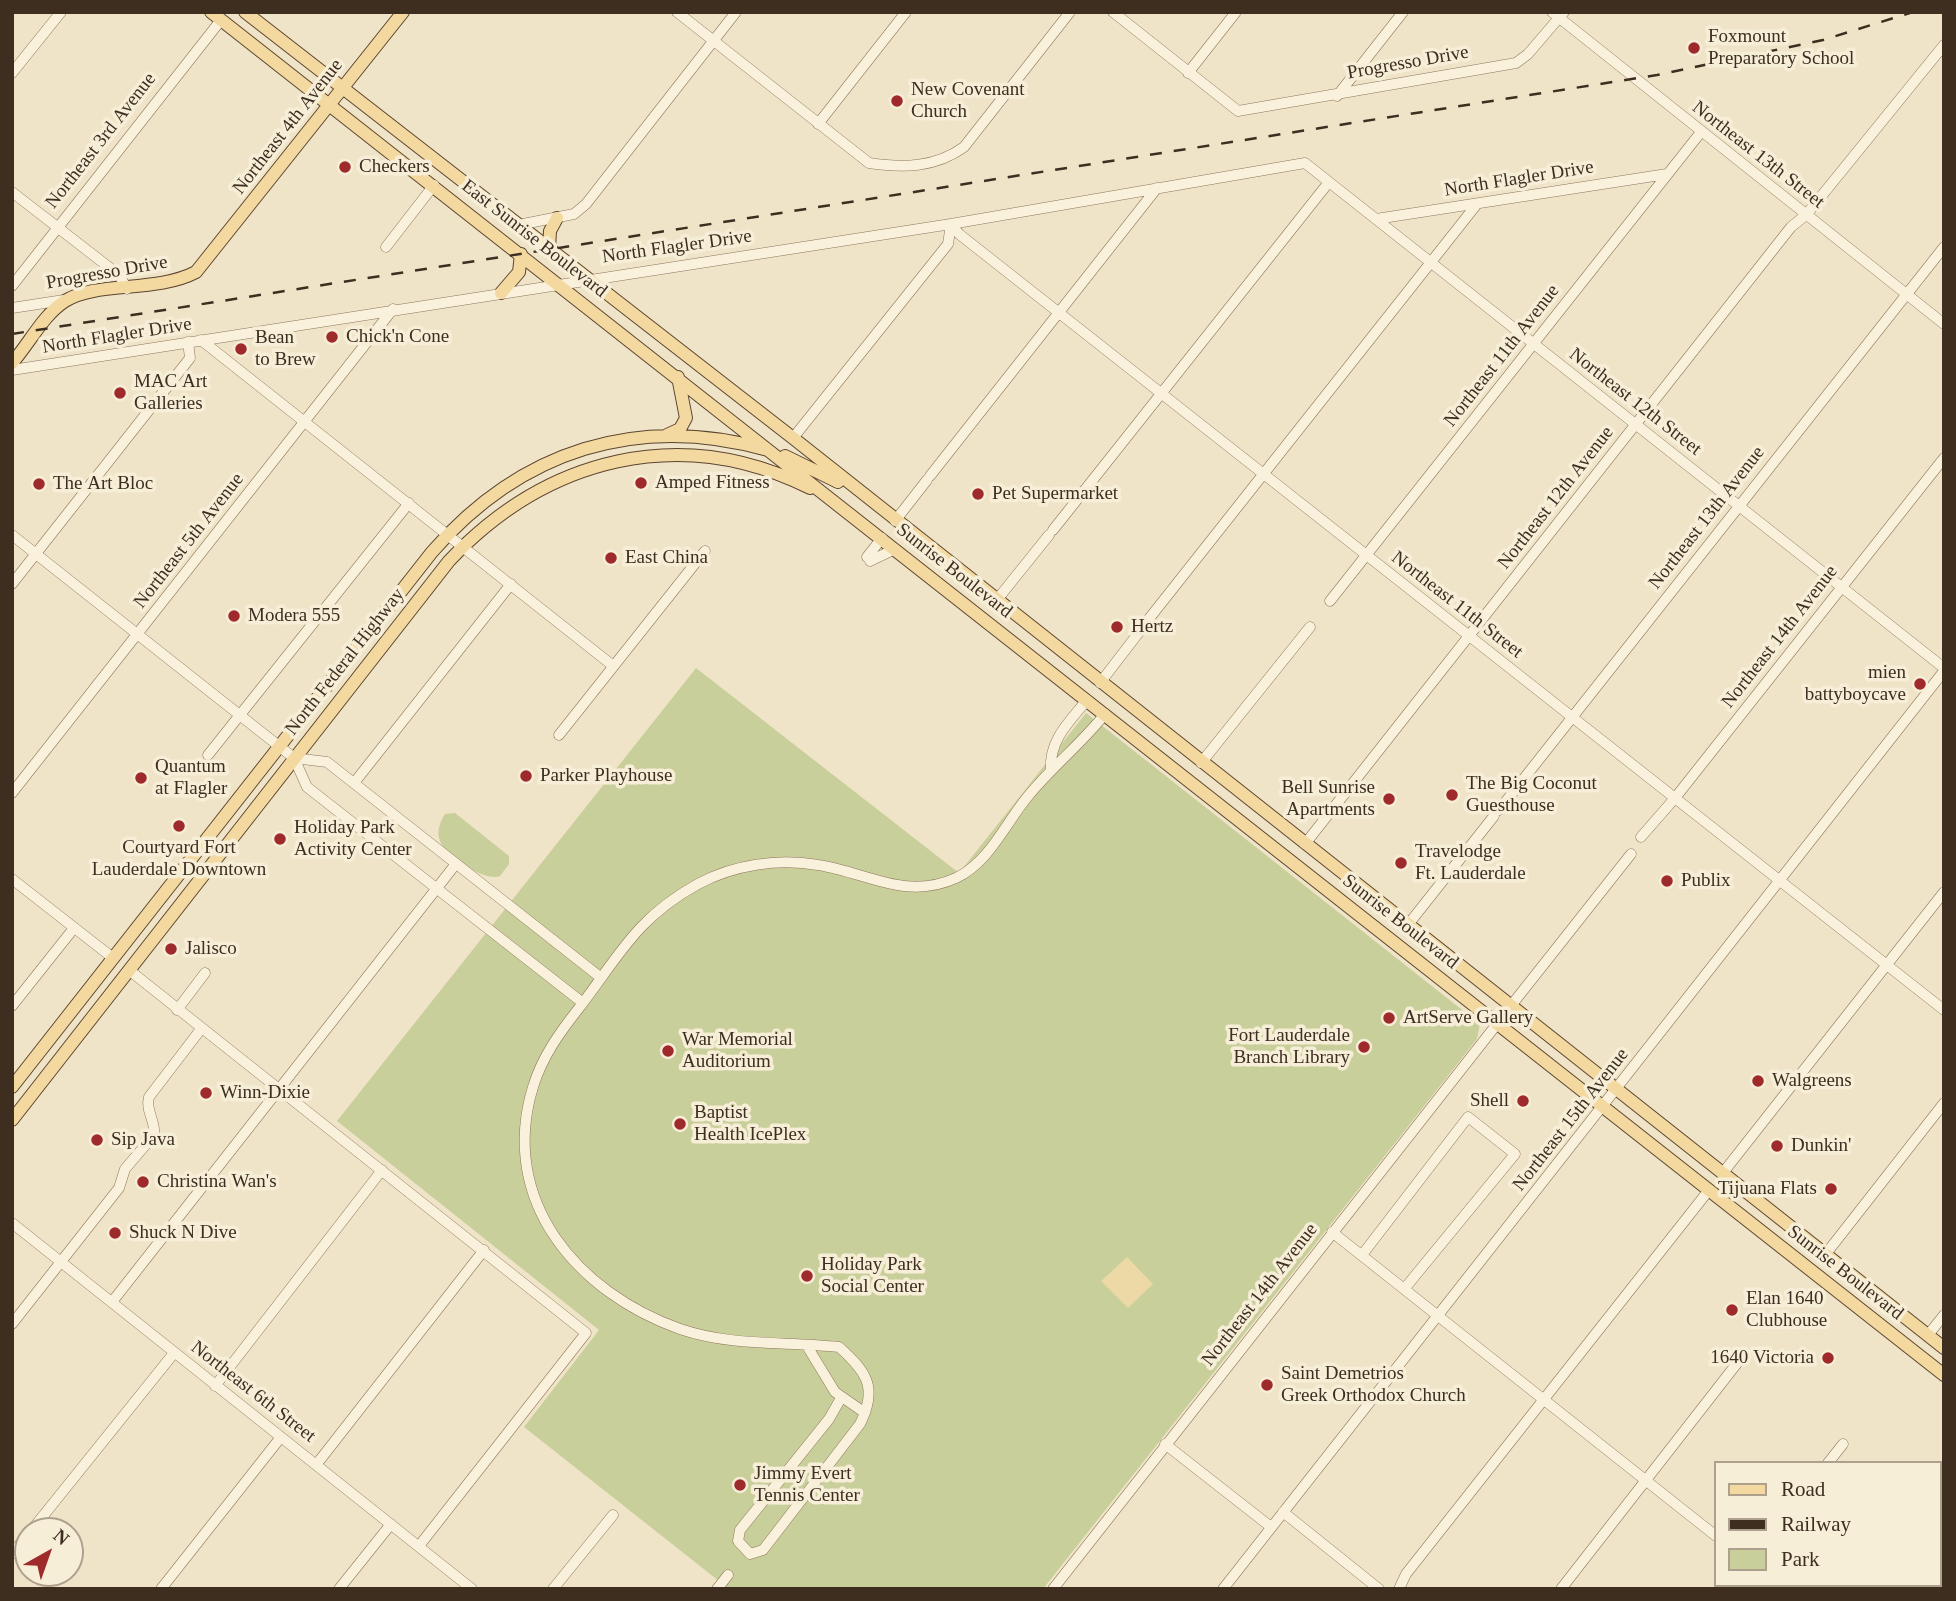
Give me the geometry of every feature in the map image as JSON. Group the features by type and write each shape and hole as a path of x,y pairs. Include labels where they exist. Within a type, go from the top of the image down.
{"main road":[{"name":"East Sunrise Boulevard","path":"245,12 793,438 862,495"},
{"name":"Northeast 4th Avenue","path":"203,264 403,12"},
{"name":"East Sunrise Boulevard","path":"216,16 832,499"},
{"path":"549,249 550,231 557,218"},
{"path":"480,221 518,225"},
{"path":"501,293 519,272 521,254"},
{"name":"Progresso Drive","path":"66,300 82,294 173,282 196,272 203,264"},
{"path":"12,363 66,300"},
{"path":"664,436 680,429 686,418 678,376"},
{"name":"North Federal Highway","path":"12,1087 448,534 500,489 553,460 607,442 664,436 714,438 773,452"},
{"path":"773,452 862,495"},
{"name":"North Federal Highway","path":"12,1120 463,546 515,503 544,486 598,465 648,456 702,456 731,460 782,475 832,499"},
{"name":"Sunrise Boulevard","path":"862,495 1944,1348"},
{"name":"Sunrise Boulevard","path":"832,499 1944,1375"},
{"path":"984,619 999,617 1020,621"},
{"path":"1087,700 1109,699 1126,703"},
{"path":"1265,841 1286,847 1305,844"},
{"path":"129,971 128,956 135,930"},
{"path":"112,992 113,958"},
{"path":"1811,1271 1823,1267 1843,1269"}],"street":[{"path":"12,73 61,12"},
{"path":"677,12 869,163 917,167 950,158 964,147 1070,12"},
{"path":"518,225 574,214 586,204 736,12"},
{"path":"818,124 906,12"},
{"path":"1113,12 1188,72 1236,12"},
{"path":"1337,96 1403,12"},
{"name":"Progresso Drive","path":"1188,72 1238,111 1337,96 1516,63 1528,54 1557,14"},
{"name":"Northeast 13th Street","path":"1557,14 1944,324"},
{"name":"Northeast 3rd Avenue","path":"12,286 216,16"},
{"name":"Northeast 12th Avenue","path":"1305,844 1782,238 1806,215 1944,45"},
{"name":"Northeast 11th Avenue","path":"1329,601 1701,132"},
{"name":"North Flagler Drive","path":"12,370 586,278 951,224 1305,163"},
{"name":"Northeast 12th Street","path":"1305,163 1944,669"},
{"name":"North Flagler Drive","path":"1376,219 1667,174"},
{"path":"996,601 1329,182"},
{"path":"386,247 434,185"},
{"path":"895,521 1157,188"},
{"path":"12,191 119,275 127,289"},
{"path":"1148,620 1477,204"},
{"path":"793,438 948,244 951,224"},
{"name":"Northeast 11th Street","path":"951,224 959,234 1263,475 1944,1010"},
{"name":"Northeast 13th Avenue","path":"1407,926 1944,247"},
{"name":"Progresso Drive","path":"12,308 66,300"},
{"name":"Northeast 5th Avenue","path":"12,793 393,309"},
{"path":"201,340 612,665"},
{"path":"12,584 190,358 188,342"},
{"name":"Northeast 14th Avenue","path":"1640,837 1675,798 1944,458"},
{"path":"208,755 409,503"},
{"path":"12,535 294,758 307,787 583,1003"},
{"path":"882,538 868,559 895,549"},
{"path":"559,735 705,551"},
{"path":"355,783 511,583"},
{"path":"1201,763 1310,627"},
{"path":"1100,683 1140,631"},
{"name":"Northeast 15th Avenue","path":"1223,1589 1944,669"},
{"path":"1051,769 1050,758 1058,736 1087,700"},
{"path":"841,1398 829,1419 740,1530 738,1541 750,1554 763,1550 865,1413 870,1400 868,1380 834,1347 731,1343 682,1329 646,1316 587,1276 562,1251 542,1221 531,1187 525,1146 528,1107 544,1060 600,977 639,927 664,905 700,883 730,871 778,862 819,865 874,882 924,886 957,877 985,856 1051,769 1082,743 1105,714"},
{"path":"294,758 327,762 600,977"},
{"path":"1510,1007 1631,854"},
{"path":"112,1301 456,865"},
{"path":"12,878 113,958"},
{"path":"1722,1174 1944,892"},
{"path":"12,1006 74,928"},
{"path":"129,971 586,1333 419,1546"},
{"path":"177,1010 205,973"},
{"name":"Northeast 14th Avenue","path":"1053,1589 1497,1024"},
{"path":"12,1324 119,1188 125,1169 154,1135 153,1122 147,1110 149,1097 201,1029"},
{"path":"1825,1255 1944,1103"},
{"path":"1362,1255 1468,1117 1516,1154 1405,1288"},
{"path":"215,1386 382,1170"},
{"path":"1399,1589 1406,1574 1709,1190"},
{"name":"Northeast 6th Street","path":"12,1223 472,1589"},
{"path":"1332,1232 1714,1534"},
{"path":"316,1465 484,1250"},
{"path":"1928,1335 1944,1315"},
{"path":"807,1346 841,1398 865,1413"},
{"path":"818,1364 834,1347"},
{"path":"42,1517 174,1353"},
{"path":"1561,1589 1738,1362"},
{"path":"161,1589 281,1437"},
{"path":"1165,1444 1271,1527"},
{"path":"1830,1461 1843,1444"},
{"path":"1283,1512 1379,1589"},
{"path":"553,1589 613,1515"},
{"path":"340,1589 391,1524"},
{"path":"717,1589 728,1575"}],"green space":[{"path":"696,668 959,873 1086,713 1480,1024 1477,1039 1043,1589 729,1589 524,1427 599,1330 337,1121"},
{"path":"455,813 509,856 509,864 500,876 493,877 476,872 457,860 444,847 439,838 440,824 445,814"}],"sand":[{"path":"1127,1257 1153,1284 1128,1308 1101,1281"}],"railway":[{"path":"12,334 1657,75 1823,40 1913,12"}],"place":[{"name":"Foxmount Preparatory School","path":"1694,48"},
{"name":"New Covenant Church","path":"897,101"},
{"name":"Checkers","path":"345,167"},
{"name":"Chick'n Cone","path":"332,337"},
{"name":"Bean to Brew","path":"241,349"},
{"name":"MAC Art Galleries","path":"120,393"},
{"name":"Amped Fitness","path":"641,483"},
{"name":"The Art Bloc","path":"39,484"},
{"name":"Pet Supermarket","path":"978,494"},
{"name":"East China","path":"611,558"},
{"name":"Modera 555","path":"234,616"},
{"name":"Hertz","path":"1117,627"},
{"name":"mien battyboycave","path":"1920,684"},
{"name":"Parker Playhouse","path":"526,776"},
{"name":"Quantum at Flagler","path":"141,778"},
{"name":"The Big Coconut Guesthouse","path":"1452,795"},
{"name":"Bell Sunrise Apartments","path":"1389,799"},
{"name":"Courtyard Fort Lauderdale Downtown","path":"179,826"},
{"name":"Holiday Park Activity Center","path":"280,839"},
{"name":"Travelodge Ft. Lauderdale","path":"1401,863"},
{"name":"Publix","path":"1667,881"},
{"name":"Jalisco","path":"171,949"},
{"name":"ArtServe Gallery","path":"1389,1018"},
{"name":"Fort Lauderdale Branch Library","path":"1364,1047"},
{"name":"War Memorial Auditorium","path":"668,1051"},
{"name":"Walgreens","path":"1758,1081"},
{"name":"Winn-Dixie","path":"206,1093"},
{"name":"Shell","path":"1523,1101"},
{"name":"Baptist Health IcePlex","path":"680,1124"},
{"name":"Sip Java","path":"97,1140"},
{"name":"Dunkin'","path":"1777,1146"},
{"name":"Christina Wan's","path":"143,1182"},
{"name":"Tijuana Flats","path":"1831,1189"},
{"name":"Shuck N Dive","path":"115,1233"},
{"name":"Holiday Park Social Center","path":"807,1276"},
{"name":"Elan 1640 Clubhouse","path":"1732,1310"},
{"name":"1640 Victoria","path":"1828,1358"},
{"name":"Saint Demetrios Greek Orthodox Church","path":"1267,1385"},
{"name":"Jimmy Evert Tennis Center","path":"740,1485"}]}
